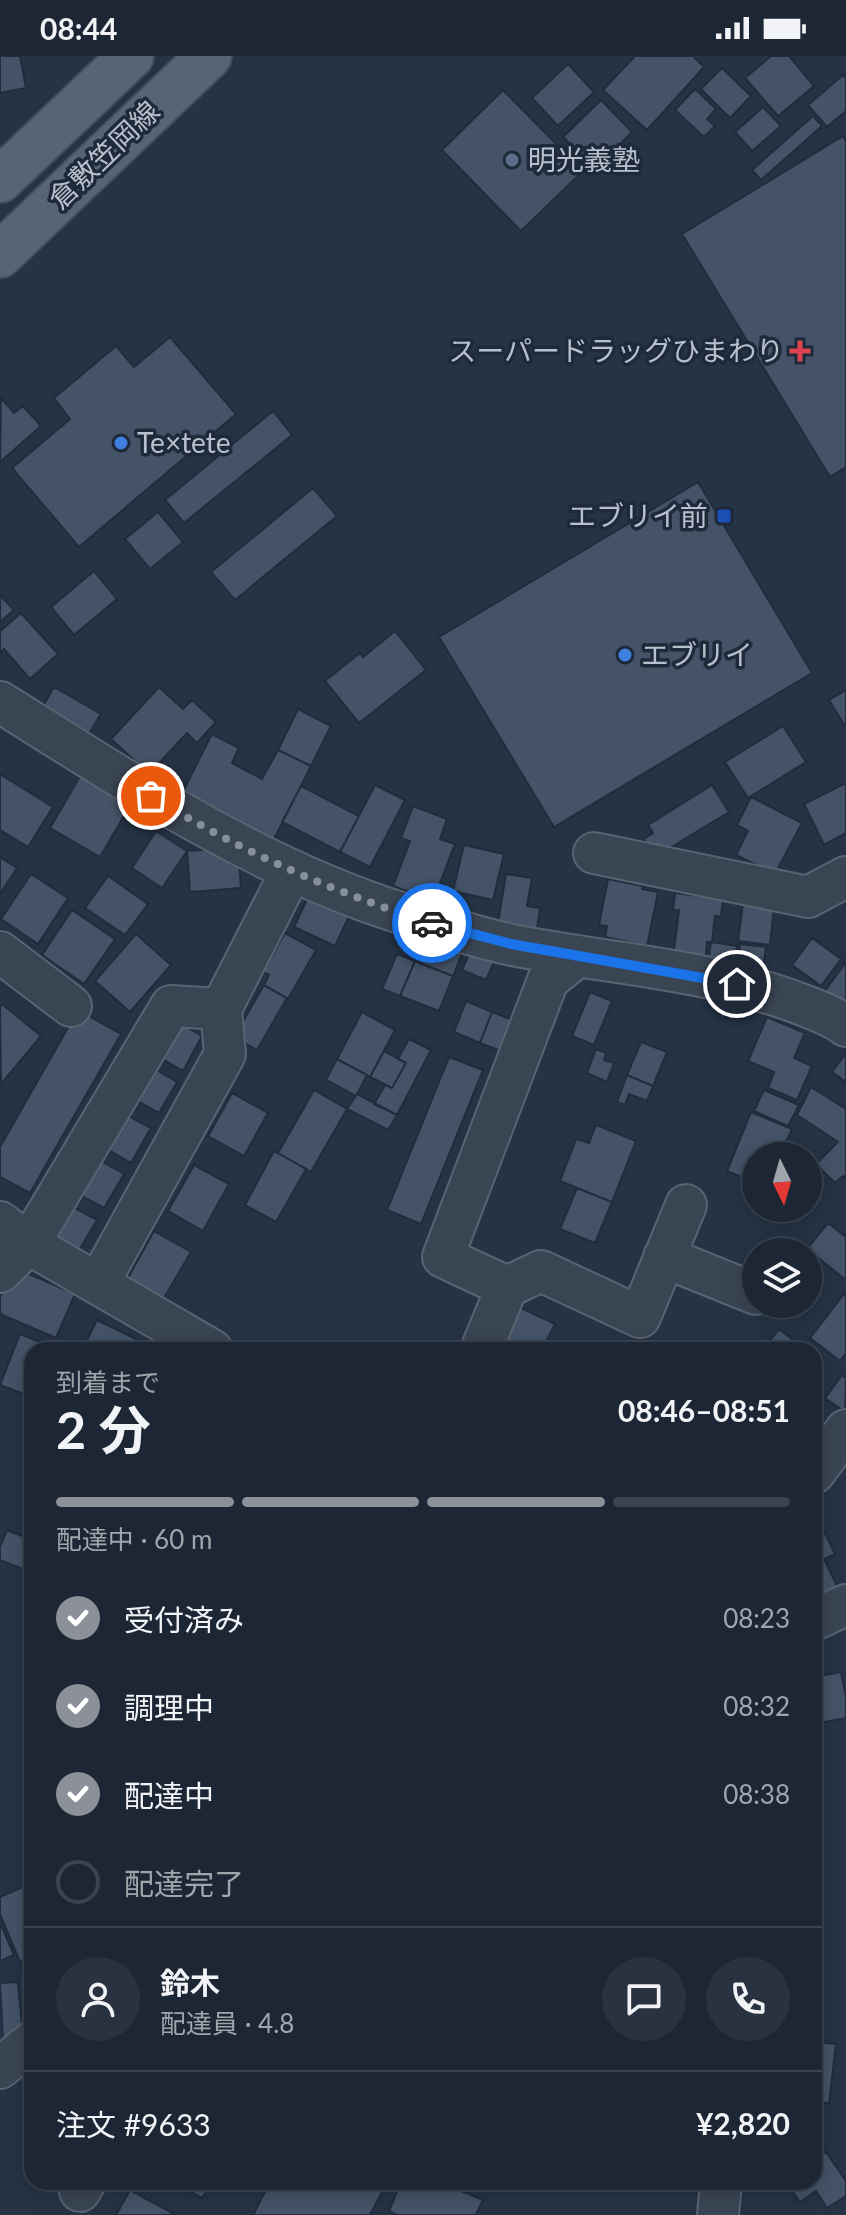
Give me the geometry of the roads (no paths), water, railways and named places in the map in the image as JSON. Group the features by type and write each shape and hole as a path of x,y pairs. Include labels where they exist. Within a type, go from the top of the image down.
{"main road":[{"name":"倉敷笠岡線","path":"6,167 131,56"},
{"name":"倉敷笠岡線","path":"0,255 209,56"}],"street":[{"path":"0,702 176,812 312,880 412,917 511,944 737,984 789,1000 837,1019 846,1026"},
{"path":"594,853 808,897 846,877"},
{"path":"98,1284 225,1054 221,1009 292,870"},
{"path":"0,952 71,1006"},
{"path":"507,1287 443,1257 548,980 578,956"},
{"path":"0,1272 14,1233 171,1006 221,1009"},
{"path":"484,1342 507,1287 541,1271 640,1317 686,1205"},
{"path":"14,1233 198,1342"},
{"path":"664,1257 742,1288"},
{"path":"822,1462 846,1430"},
{"path":"822,1616 846,1605"},
{"path":"0,2068 24,2048"},
{"path":"718,2215 720,2190"}],"place":[{"name":"明光義塾","path":"512,160"},
{"name":"スーパードラッグひまわり","path":"800,351"},
{"name":"Te×tete","path":"121,443"},
{"name":"エブリイ前","path":"724,516"},
{"name":"エブリイ","path":"625,655"}]}
